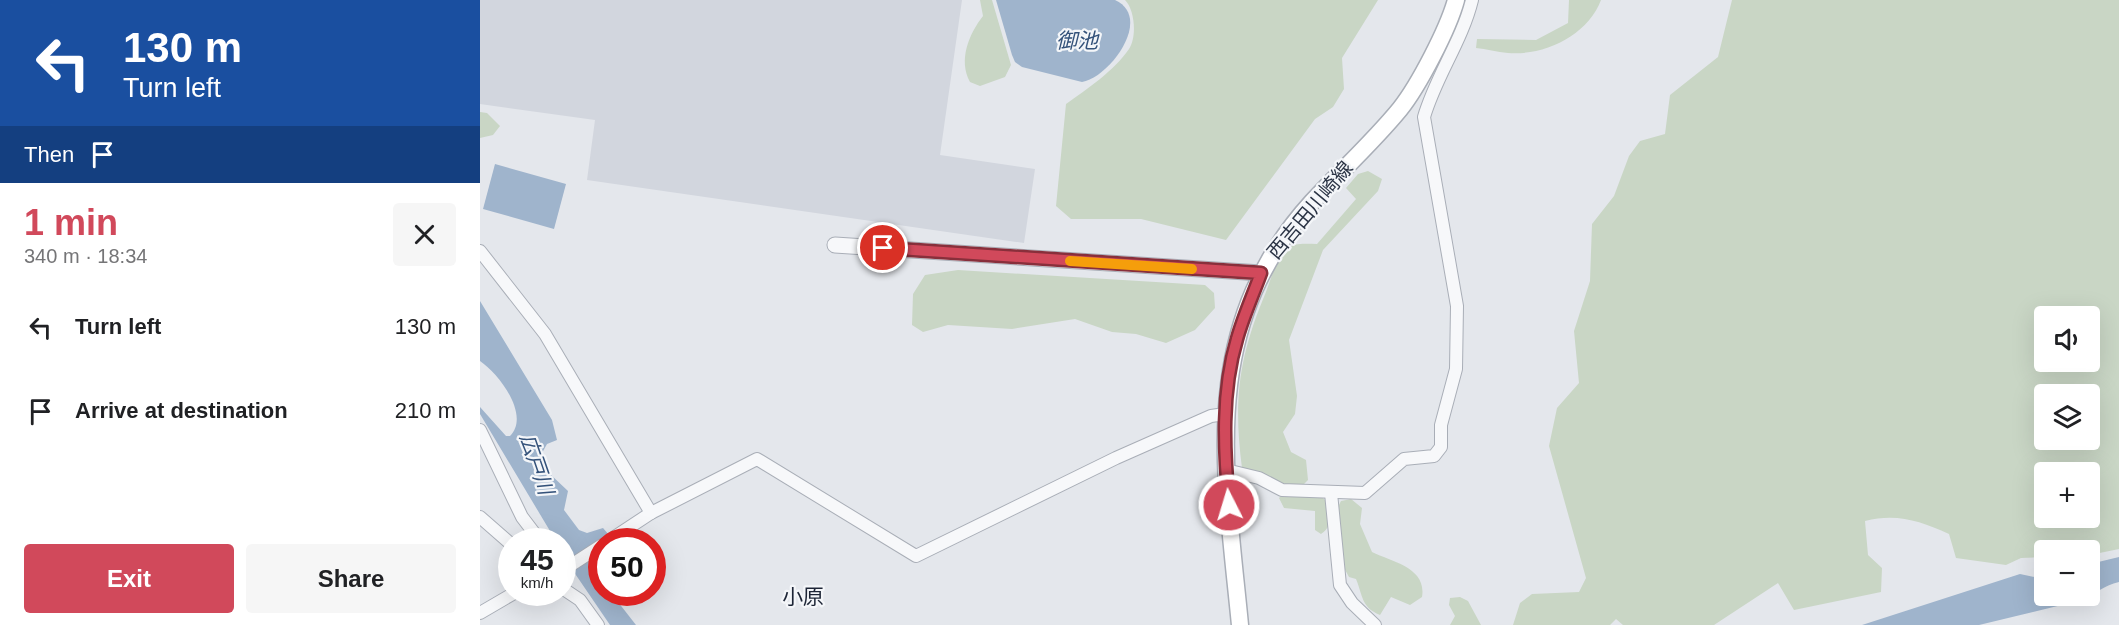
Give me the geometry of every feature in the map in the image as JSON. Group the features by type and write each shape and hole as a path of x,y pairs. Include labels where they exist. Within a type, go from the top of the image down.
{"main road":[{"name":"西吉田川崎線","path":"1240,625 1226,470 1225,414 1236,339 1261,273 1273,251 1293,225 1401,108 1428,62 1456,0"}],"street":[{"path":"1226,470 1259,478 1282,490 1365,493 1404,459 1434,456 1441,447 1442,425 1456,369 1457,306 1424,117 1432,91 1468,18 1472,0"},
{"path":"835,245 1261,273"},
{"path":"480,251 545,334 651,513"},
{"path":"628,528 651,513 757,459 916,556 995,520 1116,458 1211,416 1225,414"},
{"path":"480,430 522,517 530,528"},
{"path":"1330,493 1340,585 1352,603 1375,625"},
{"path":"480,517 498,533"},
{"path":"576,597 598,625"},
{"path":"480,613 498,602"}],"shaded area":[{"path":"480,0 962,0 940,155 1035,169 1024,243 587,180 595,120 480,104"}],"green space":[{"path":"980,0 992,0 1011,65 1005,77 980,86 970,82 965,56 973,31 983,16"},
{"path":"1125,0 1378,0 1342,58 1344,89 1333,107 1315,119 1226,240 1141,219 1071,219 1056,206 1066,104 1108,72 1132,44 1134,24 1131,10"},
{"path":"1569,0 1601,0 1586,23 1564,41 1536,51 1522,53 1476,48 1477,39 1536,40 1568,23"},
{"path":"1732,0 2119,0 2119,549 2100,553 2100,540 2034,540 2034,557 2021,558 2006,565 1956,558 1949,534 1928,525 1898,518 1877,519 1865,521 1868,555 1882,568 1881,592 1794,610 1778,583 1714,625 1623,625 1616,619 1610,625 1513,625 1520,603 1532,594 1579,592 1586,578 1549,446 1557,408 1579,383 1574,331 1590,281 1592,224 1614,196 1629,156 1640,141 1665,134 1670,95 1718,57"},
{"path":"480,112 487,113 500,126 493,135 480,138"},
{"path":"1368,171 1382,179 1378,191 1323,250 1289,340 1297,396 1295,414 1283,432 1291,452 1306,460 1308,480 1301,487 1293,486 1242,468 1238,420 1240,378 1244,358 1257,315 1282,254 1300,244 1317,244 1356,199 1346,188 1358,174"},
{"path":"958,270 1205,285 1214,293 1215,308 1195,330 1166,343 1136,334 1112,332 1075,319 1012,329 948,325 923,332 912,325 913,294 925,275"},
{"path":"1283,494 1321,496 1328,503 1330,520 1325,531 1321,534 1315,530 1315,511 1284,508 1279,498"},
{"path":"1351,499 1362,508 1360,524 1372,552 1407,567 1419,579 1422,597 1410,605 1391,597 1380,615 1366,605 1356,579 1349,577 1343,566 1338,507 1341,501"},
{"path":"1460,597 1468,601 1481,625 1450,625 1455,616 1449,605 1450,598"}],"water":[{"name":"御池","path":"996,0 1115,0 1126,9 1130,20 1129,33 1115,59 1093,78 1082,82 1022,67 1015,62"},
{"path":"495,164 566,184 554,229 483,209"},
{"name":"広戸川","path":"480,301 552,420 557,440 547,444 542,453 550,474 568,491 564,510 579,530 588,533 588,593 576,575 576,528 548,528 480,414 480,407 506,436 510,436 515,427 517,417 510,395 503,384 480,361"},
{"path":"2119,557 2119,582 2100,590 2100,562"},
{"path":"2020,574 2034,577 2034,606 2057,606 1979,625 1862,625"},
{"path":"597,606 621,606 636,625 610,625"}],"slow traffic":[{"path":"1070,261 1192,269"}],"district":[{"name":"小原","path":"803,596"}],"route":[{"path":"883,248 1261,273 1236,339 1228,382 1225,414 1229,505"}]}
